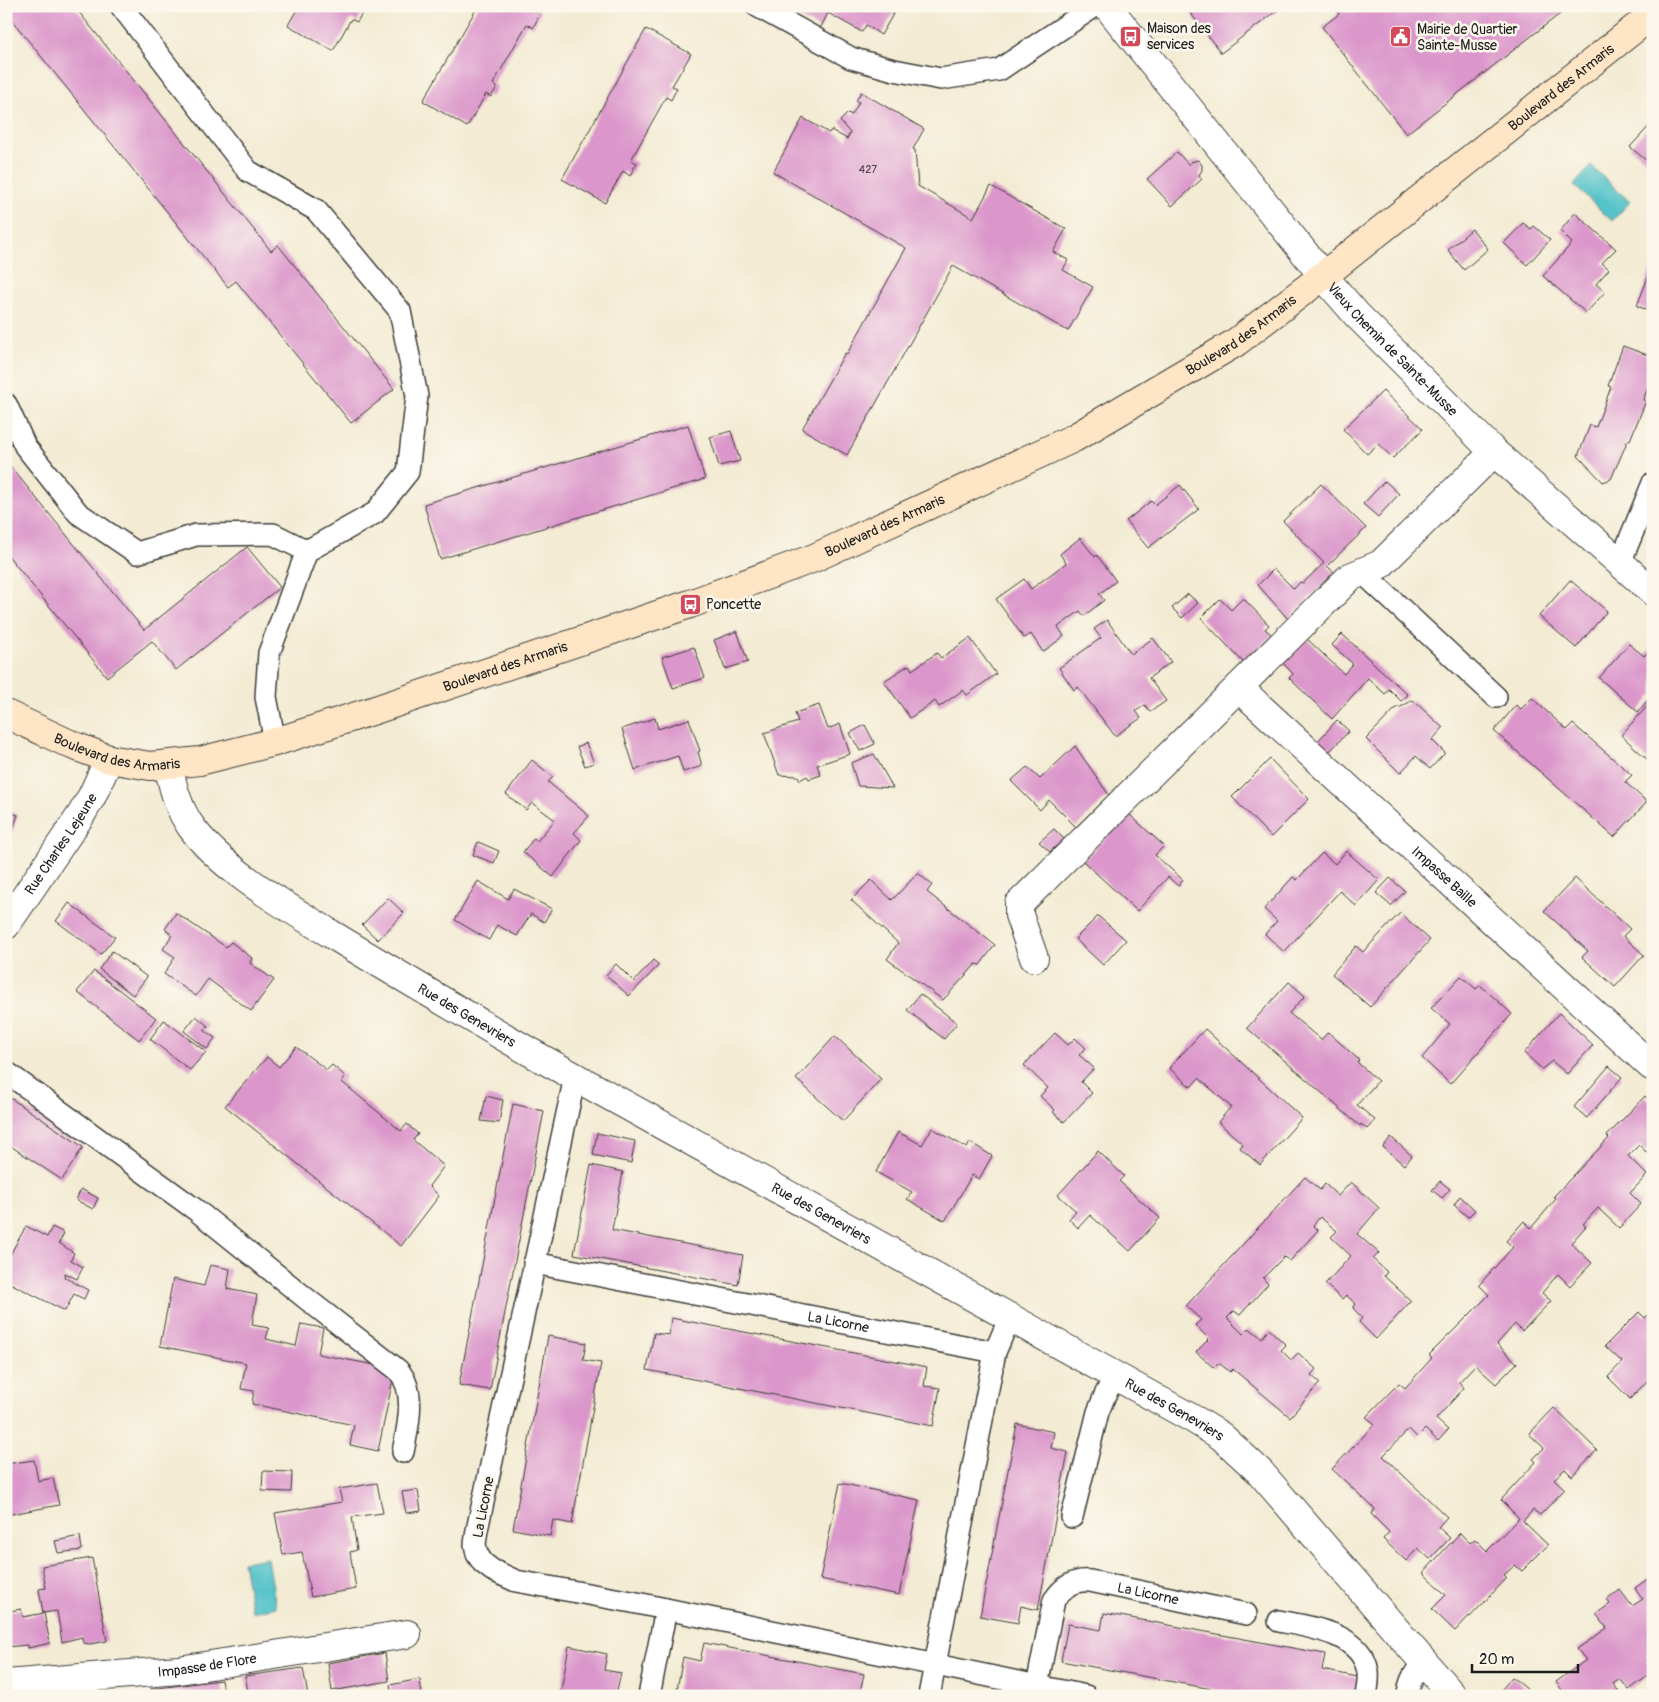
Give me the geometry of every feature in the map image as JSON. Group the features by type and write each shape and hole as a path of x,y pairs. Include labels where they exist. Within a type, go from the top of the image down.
{"main road":[{"name":"Boulevard des Armaris","path":"6,714 72,745 109,759 150,766 200,760 276,742 372,712 607,632 814,558 1074,438 1235,343 1323,276 1653,14"}],"street":[{"name":"Vieux Chemin de Sainte-Musse","path":"1107,6 1323,276 1357,315 1494,452 1653,592"},
{"path":"1034,958 1019,915 1019,904 1350,577 1381,564 1494,452"},
{"name":"Impasse Baille","path":"1239,688 1650,1066"},
{"name":"Rue Charles Lejeune","path":"6,925 81,815 109,759"},
{"name":"Rue des Genevriers","path":"168,765 176,796 183,814 191,826 211,849 278,901 428,993 575,1077 1221,1436 1246,1458 1288,1504 1453,1696"},
{"name":"Impasse de Flore","path":"6,1684 179,1670 407,1634"}],"lane":[{"path":"121,6 248,172 316,210 400,311 417,396 408,472 375,513 307,550 269,653 266,697 276,742"},
{"path":"757,6 851,58 894,70 941,79 999,70 1095,6"},
{"path":"6,404 25,446 78,513 137,553 196,535 273,534 307,550"},
{"path":"1620,563 1653,483"},
{"path":"1362,572 1496,697"},
{"path":"6,1072 196,1210 398,1370 408,1394 408,1424 403,1452"},
{"name":"La Licorne","path":"575,1077 476,1530 477,1554 483,1563 492,1570 516,1581 666,1609 1086,1696"},
{"name":"La Licorne","path":"534,1263 996,1352"},
{"path":"929,1696 996,1352 1004,1331 1012,1319"},
{"path":"1072,1517 1098,1412 1115,1376"},
{"name":"La Licorne","path":"1037,1686 1054,1600 1059,1592 1074,1582 1090,1581 1246,1614"},
{"path":"649,1696 666,1609"},
{"path":"1279,1621 1319,1628 1352,1646 1359,1653 1368,1674 1366,1696"},
{"path":"1408,1696 1416,1669 1425,1662"}],"water":[{"path":"1591,166 1630,202 1612,221 1574,185"},
{"path":"268,1558 276,1607 252,1612 243,1562"}],"building":[{"path":"6,6 74,6 271,251 278,245 394,389 351,423 236,281 228,287 6,13"},
{"path":"299,6 358,6 357,8 363,11 357,22 351,19 333,51 288,25"},
{"path":"478,6 538,6 536,9 541,12 533,28 527,24 493,84 497,87 491,97 486,94 467,127 423,101"},
{"path":"796,6 891,6 896,9 881,35 866,25 862,32 828,13 820,29 792,13"},
{"path":"1185,6 1283,6 1221,53"},
{"path":"1333,6 1570,6 1406,134 1322,27 1339,14"},
{"path":"646,29 691,54 672,86 677,88 671,100 666,97 631,160 637,163 630,176 623,171 605,203 562,179"},
{"path":"861,92 924,129 913,149 915,150 918,186 973,218 991,186 1066,229 1053,252 1068,260 1063,270 1093,287 1068,331 953,266 847,455 802,429 845,353 847,354 906,248 773,172 803,118 829,133 831,130 847,139 850,133 840,121 848,113 852,115 859,102 856,101"},
{"path":"1653,122 1653,166 1630,147"},
{"path":"1177,152 1189,165 1191,162 1198,160 1202,165 1199,175 1202,179 1172,206 1147,179"},
{"path":"1575,213 1616,249 1602,263 1609,269 1596,284 1605,292 1586,313 1543,276 1572,243 1560,231"},
{"path":"1523,223 1531,229 1534,226 1550,240 1527,265 1504,243"},
{"path":"1472,229 1488,249 1464,270 1448,250"},
{"path":"1653,264 1653,312 1637,306"},
{"path":"1623,346 1653,357 1653,375 1643,400 1646,401 1630,440 1628,440 1611,479 1603,482 1578,456 1590,425 1596,427 1611,387 1608,386"},
{"path":"1383,391 1423,429 1393,458 1378,444 1367,454 1343,429"},
{"path":"688,425 705,479 440,559 424,504"},
{"path":"731,431 740,461 719,466 710,437"},
{"path":"6,461 144,630 247,547 280,587 176,670 152,641 107,677 6,553"},
{"path":"1385,481 1399,494 1378,517 1363,504"},
{"path":"1321,484 1366,528 1327,566 1335,573 1288,619 1258,585 1274,569 1294,589 1324,563 1283,521"},
{"path":"1180,485 1199,509 1148,548 1126,521 1151,501 1155,505"},
{"path":"1080,538 1095,557 1097,555 1116,581 1099,594 1104,600 1084,616 1080,611 1058,627 1064,636 1043,652 1031,634 1024,638 996,599 1024,579 1031,589 1066,563 1060,554"},
{"path":"1570,580 1607,611 1576,648 1539,616"},
{"path":"1188,594 1198,603 1182,618 1172,608"},
{"path":"1243,598 1269,625 1265,629 1272,635 1244,663 1201,618 1220,599 1231,610"},
{"path":"1107,620 1131,654 1153,638 1171,662 1149,678 1166,701 1150,712 1145,705 1136,711 1141,718 1115,736 1078,687 1074,690 1059,668 1101,638 1094,629"},
{"path":"737,631 748,662 725,669 714,640"},
{"path":"1342,634 1408,695 1401,701 1389,689 1385,694 1368,678 1332,719 1289,678 1293,674 1282,662 1305,637 1344,674 1353,664 1332,645"},
{"path":"970,638 996,674 967,695 963,690 939,707 935,701 910,718 884,681 909,665 912,670 937,653 941,658"},
{"path":"1629,644 1644,656 1653,647 1653,694 1638,712 1599,678"},
{"path":"694,647 705,678 673,688 662,657"},
{"path":"1532,698 1567,730 1573,724 1632,775 1625,782 1647,802 1614,837 1494,731 1516,705 1521,709"},
{"path":"1413,700 1443,728 1432,740 1445,753 1430,769 1416,756 1400,773 1366,739 1398,706 1399,708"},
{"path":"1653,700 1653,757 1649,761 1621,735"},
{"path":"819,705 828,729 840,724 850,754 817,765 821,775 809,779 807,776 800,780 798,776 779,775 764,733 798,722 795,713"},
{"path":"655,718 658,729 689,719 700,751 698,752 702,766 683,772 678,756 635,770 622,729"},
{"path":"1337,720 1349,731 1328,753 1317,742"},
{"path":"865,725 875,744 860,751 850,733"},
{"path":"586,743 594,763 585,766 577,747"},
{"path":"1075,746 1109,795 1076,827 1049,800 1040,810 1011,781 1027,767 1040,779"},
{"path":"874,754 893,788 858,786 851,763"},
{"path":"1270,759 1309,799 1271,837 1232,797"},
{"path":"532,760 553,777 548,782 589,816 574,833 581,840 553,877 523,852 534,838 537,841 555,820 532,803 526,810 506,794"},
{"path":"6,811 18,815 6,849"},
{"path":"1129,814 1164,846 1155,855 1183,880 1178,886 1168,877 1137,911 1083,861"},
{"path":"1054,829 1064,839 1050,852 1039,842"},
{"path":"478,842 499,851 494,863 473,855"},
{"path":"1346,851 1379,880 1356,906 1340,891 1284,952 1265,934 1277,921 1264,909 1293,877 1297,880 1322,853 1335,864"},
{"path":"918,873 932,885 927,892 995,945 980,965 976,964 943,1000 887,959 898,943 851,900 871,880 892,900"},
{"path":"1390,878 1405,891 1391,906 1376,893"},
{"path":"1575,878 1630,929 1623,936 1644,955 1615,987 1582,957 1588,951 1544,911"},
{"path":"478,881 508,899 514,889 552,909 544,922 531,914 517,936 497,925 489,940 455,920"},
{"path":"388,898 404,913 378,940 362,925"},
{"path":"69,903 115,937 101,954 56,921"},
{"path":"176,913 226,947 231,942 252,958 250,963 274,980 251,1011 208,979 196,996 164,974 175,957 163,949 172,935 165,929"},
{"path":"1400,913 1430,940 1370,1007 1332,974 1356,946 1363,952"},
{"path":"1098,916 1126,940 1103,965 1075,939"},
{"path":"112,951 147,977 133,995 99,969"},
{"path":"653,960 659,965 629,996 606,975 616,964 634,982"},
{"path":"94,971 156,1018 139,1040 77,992"},
{"path":"1461,976 1476,989 1480,985 1512,1014 1450,1084 1422,1058 1450,1024 1431,1008"},
{"path":"1289,982 1305,996 1289,1013 1321,1040 1328,1032 1359,1060 1357,1062 1378,1081 1357,1105 1375,1120 1367,1129 1361,1124 1360,1126 1247,1028"},
{"path":"920,994 957,1023 944,1039 907,1010"},
{"path":"1559,1013 1593,1045 1567,1074 1552,1061 1542,1069 1524,1053"},
{"path":"196,1016 208,1026 204,1030 215,1038 207,1049 184,1031"},
{"path":"164,1020 206,1052 190,1070 150,1039"},
{"path":"1205,1029 1302,1118 1260,1165 1240,1148 1243,1144 1218,1122 1231,1107 1199,1078 1191,1087 1169,1068"},
{"path":"1055,1033 1068,1045 1075,1038 1086,1048 1079,1055 1094,1068 1081,1082 1092,1093 1064,1122 1053,1112 1055,1110 1040,1096 1048,1088 1024,1065"},
{"path":"835,1036 881,1079 843,1121 796,1079"},
{"path":"296,1047 327,1070 332,1065 345,1076 342,1082 401,1131 407,1124 418,1134 413,1140 444,1166 429,1186 439,1196 401,1246 225,1106 267,1057 279,1067"},
{"path":"1609,1066 1622,1077 1587,1118 1574,1107"},
{"path":"6,1095 83,1147 62,1180 6,1143"},
{"path":"486,1096 503,1100 499,1123 481,1121"},
{"path":"1645,1096 1653,1104 1653,1145 1646,1152 1639,1145 1628,1156 1647,1175 1630,1193 1641,1204 1619,1228 1598,1208 1583,1224 1586,1226 1571,1243 1592,1263 1570,1286 1558,1274 1542,1293 1551,1301 1522,1331 1515,1324 1497,1344 1517,1363 1496,1384 1475,1365 1459,1382 1464,1388 1436,1419 1448,1430 1438,1441 1425,1429 1417,1437 1409,1429 1383,1456 1447,1517 1438,1527 1450,1538 1430,1559 1418,1548 1406,1561 1383,1539 1389,1532 1371,1514 1375,1509 1332,1469 1375,1424 1366,1417 1399,1383 1405,1388 1432,1358 1429,1355 1489,1295 1479,1285 1513,1247 1506,1241 1524,1221 1531,1228 1556,1199 1554,1196 1609,1138 1607,1136"},
{"path":"513,1104 544,1111 490,1390 459,1385"},
{"path":"932,1128 967,1148 970,1142 992,1156 979,1179 972,1175 945,1221 907,1199 912,1192 876,1172 898,1132 922,1145"},
{"path":"597,1133 635,1141 631,1163 593,1155"},
{"path":"1391,1137 1412,1156 1404,1165 1383,1147"},
{"path":"1098,1151 1124,1176 1119,1181 1160,1218 1130,1251 1090,1215 1078,1228 1069,1219 1076,1211 1058,1195"},
{"path":"591,1165 623,1172 612,1230 743,1255 738,1285 574,1254"},
{"path":"1305,1177 1320,1190 1325,1184 1338,1196 1351,1182 1379,1208 1357,1234 1379,1253 1373,1259 1387,1272 1384,1276 1411,1301 1376,1339 1359,1322 1362,1318 1353,1308 1356,1304 1346,1295 1342,1299 1325,1284 1351,1256 1331,1237 1337,1231 1320,1217 1313,1225 1318,1230 1290,1261 1284,1257 1263,1278 1268,1284 1240,1315 1234,1311 1227,1318 1243,1334 1249,1328 1262,1338 1269,1329 1286,1345 1281,1350 1291,1360 1298,1353 1316,1369 1311,1375 1320,1383 1290,1417 1233,1369 1230,1372 1219,1363 1214,1368 1196,1352 1209,1339 1195,1325 1201,1320 1186,1306"},
{"path":"1440,1181 1450,1189 1442,1198 1432,1190"},
{"path":"81,1189 98,1198 93,1209 76,1200"},
{"path":"1460,1196 1475,1210 1468,1217 1454,1205"},
{"path":"26,1226 47,1237 52,1227 64,1233 59,1243 74,1253 71,1260 83,1267 77,1279 65,1273 64,1277 88,1290 84,1299 74,1294 65,1311 6,1281 6,1262"},
{"path":"210,1265 230,1269 227,1289 257,1295 252,1325 269,1328 266,1339 296,1346 301,1324 323,1328 318,1354 395,1369 378,1451 350,1445 354,1425 252,1404 254,1391 241,1389 246,1363 160,1346 173,1279 204,1286"},
{"path":"1653,1310 1653,1378 1651,1377 1630,1399 1608,1377 1622,1362 1605,1346 1639,1312 1645,1318"},
{"path":"671,1318 927,1367 924,1386 940,1388 933,1426 647,1370 654,1333 669,1335"},
{"path":"548,1336 586,1343 583,1360 601,1363 572,1524 553,1520 550,1536 513,1529"},
{"path":"1554,1408 1597,1450 1572,1476 1565,1469 1554,1479 1565,1489 1540,1515 1533,1510 1523,1521 1548,1545 1522,1571 1515,1565 1504,1575 1507,1578 1455,1631 1432,1609 1446,1595 1423,1573 1460,1533 1470,1543 1475,1539 1487,1551 1519,1518 1501,1500 1536,1462 1533,1459 1544,1448 1529,1434"},
{"path":"1017,1424 1054,1432 1051,1448 1068,1452 1038,1610 1021,1606 1018,1623 980,1616"},
{"path":"34,1460 38,1481 53,1478 59,1505 6,1515 6,1464"},
{"path":"263,1471 292,1472 291,1492 262,1491"},
{"path":"377,1483 383,1513 352,1517 357,1550 350,1552 356,1589 311,1597 302,1552 283,1555 275,1513 342,1502 339,1489"},
{"path":"840,1483 919,1500 899,1595 820,1579"},
{"path":"418,1490 421,1511 406,1513 402,1492"},
{"path":"80,1536 82,1550 58,1553 55,1541"},
{"path":"92,1558 107,1641 90,1644 83,1643 82,1637 62,1642 57,1611 43,1613 39,1589 46,1588 42,1566"},
{"path":"1653,1575 1653,1650 1647,1654 1650,1659 1647,1661 1653,1668 1653,1672 1629,1690 1620,1679 1613,1684 1622,1696 1563,1696 1565,1694 1556,1682 1586,1660 1577,1649 1607,1628 1596,1614 1610,1604 1607,1600 1620,1590 1632,1606 1643,1599 1635,1588"},
{"path":"6,1593 10,1611 21,1609 23,1617 44,1613 50,1643 28,1648 28,1645 6,1647"},
{"path":"1104,1613 1325,1654 1322,1670 1358,1677 1355,1696 1249,1696 1061,1661 1068,1624 1101,1630"},
{"path":"704,1643 864,1674 860,1692 873,1696 676,1695 683,1657 700,1661"},
{"path":"569,1646 607,1654 604,1670 621,1673 616,1696 560,1696"},
{"path":"385,1653 389,1681 332,1691 328,1663"},
{"path":"303,1668 308,1696 249,1696 245,1676"},
{"path":"1512,1677 1528,1690 1522,1696 1509,1696 1502,1689"},
{"path":"420,1679 422,1696 392,1696 390,1685"},
{"path":"221,1680 224,1696 152,1696 151,1689"}],"place":[{"name":"Maison des services","path":"1131,36"},
{"name":"Mairie de Quartier Sainte-Musse","path":"1401,37"},
{"name":"Poncette","path":"690,604"}]}
